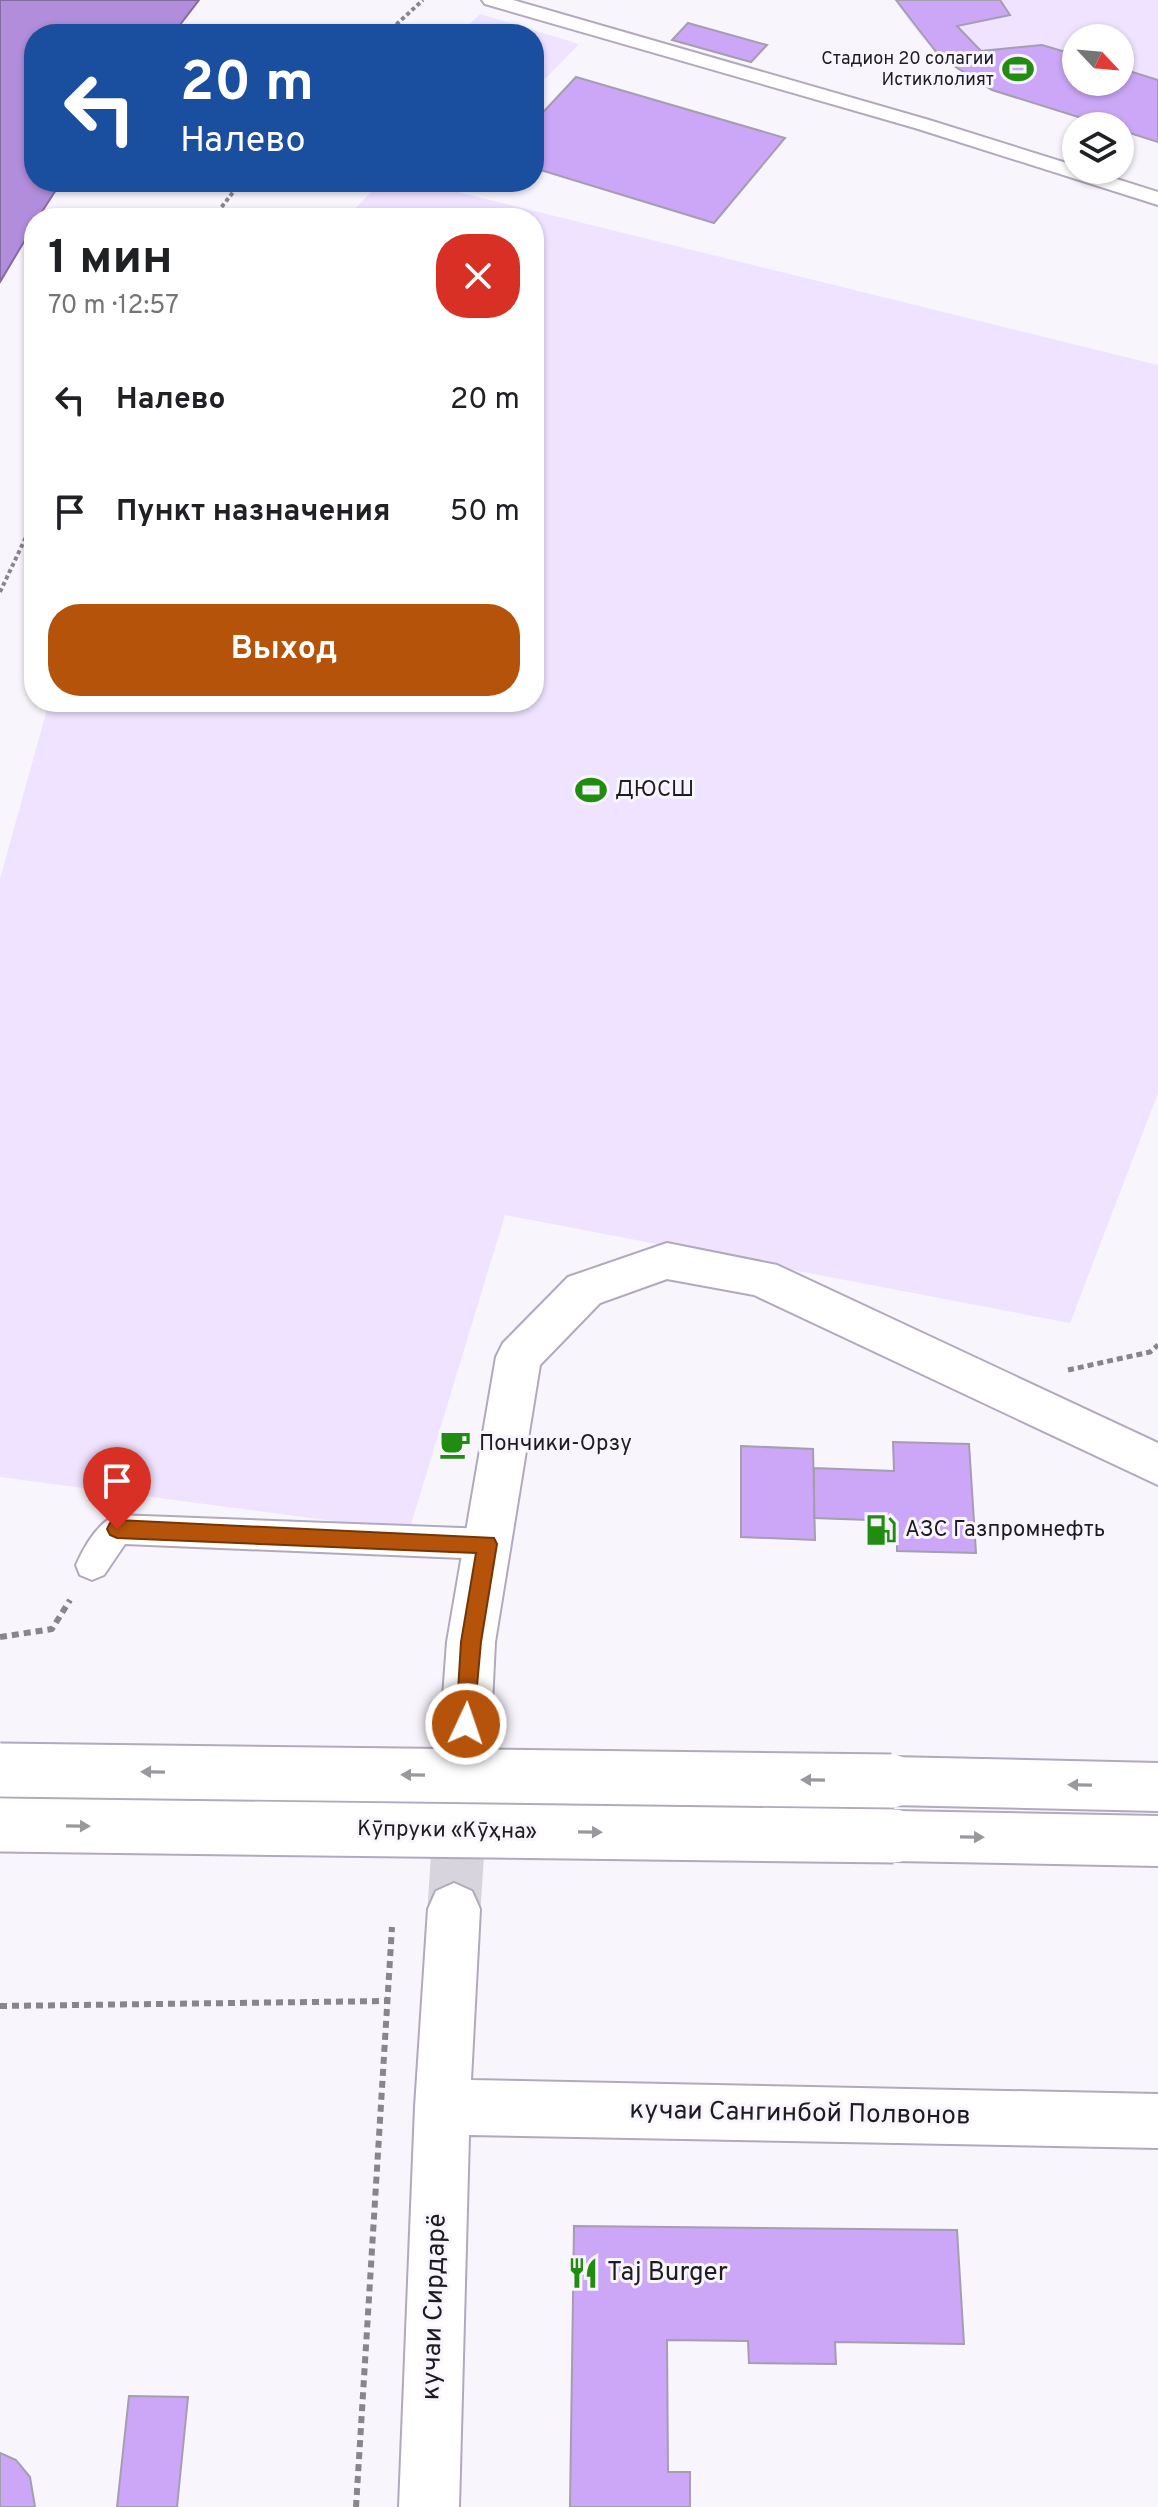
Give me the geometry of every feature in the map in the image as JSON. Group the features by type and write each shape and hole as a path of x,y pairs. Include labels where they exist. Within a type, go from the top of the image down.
{"main road":[{"path":"466,1724 471,1642 519,1357 584,1290 667,1261 761,1278 1158,1465"},
{"path":"0,1770 1158,1787"},
{"name":"Кӯпруки «Кӯҳна»","path":"0,1825 1158,1841"},
{"name":"кучаи Сирдарё","path":"429,2507 442,2107 454,1909"},
{"name":"кучаи Сангинбой Полвонов","path":"442,2107 1158,2121"}],"lane":[{"path":"492,0 922,124 1158,199"},
{"path":"92,1565 117,1529 487,1544"}],"path":[{"path":"397,24 423,0"},
{"path":"221,208 233,192"},
{"path":"0,592 24,541"},
{"path":"991,1386 1150,1352 1158,1345"},
{"path":"0,1637 52,1629 92,1565"},
{"path":"356,2507 392,1927"},
{"path":"0,2006 449,2001"}],"shaded area":[{"path":"0,0 199,0 181,24 24,24 24,192 55,192 44,208 24,208 24,242 0,282"},
{"name":"Стадион 20 солагии Истиклолият","path":"896,0 1158,0 1158,142 1134,134 1134,112 1062,112 987,85 937,52 915,29"},
{"path":"480,14 513,24 470,24"},
{"path":"544,33 579,44 544,80"},
{"name":"ДЮСШ","path":"371,192 457,192 522,208 356,208"},
{"name":"ДЮСШ","path":"544,213 1158,365 1158,1093 1070,1323 505,1215 409,1531 0,1477 0,879 46,712 544,712"}],"building":[{"path":"896,0 1000,0 1010,15 957,26 981,51 1042,45 1062,51 1062,96 1134,96 1134,72 1158,80 1158,142 1134,134 1134,112 1062,112 992,90 940,57"},
{"path":"688,23 767,45 751,62 672,40"},
{"path":"576,77 785,138 714,223 544,171 544,111"},
{"path":"893,1442 969,1444 976,1553 897,1551 897,1521 814,1518 814,1468 894,1471"},
{"path":"741,1446 813,1449 815,1540 741,1537"},
{"path":"574,2226 957,2230 964,2344 835,2342 836,2364 749,2363 748,2341 667,2340 668,2472 690,2472 690,2507 570,2507"},
{"path":"129,2396 188,2397 177,2507 117,2507"},
{"path":"0,2453 16,2460 30,2477 35,2507 0,2507"}],"tunnel":[{"path":"454,1909 466,1724"}],"place":[{"name":"Стадион 20 солагии Истиклолият","path":"1018,69"},
{"name":"ДЮСШ","path":"591,790"},
{"name":"Пончики-Орзу","path":"455,1444"},
{"name":"АЗС Газпромнефть","path":"881,1530"},
{"name":"Taj Burger","path":"583,2273"}],"route":[{"path":"117,1529 487,1544 471,1642 466,1724"}]}
